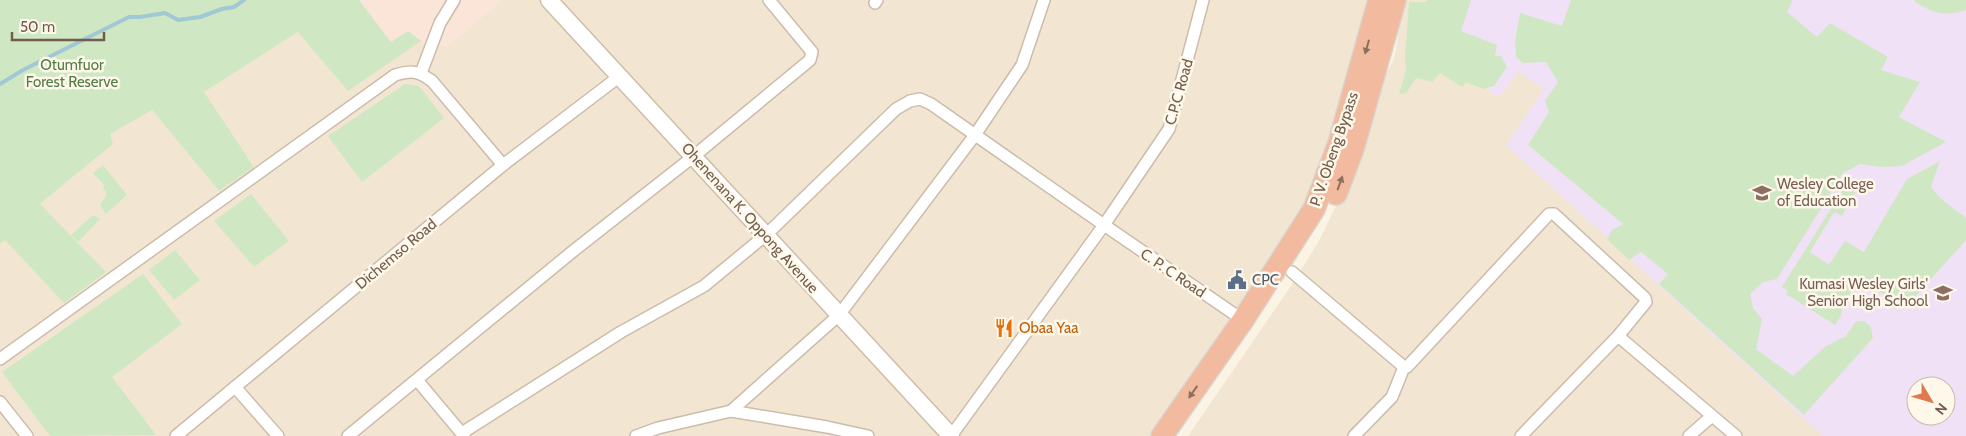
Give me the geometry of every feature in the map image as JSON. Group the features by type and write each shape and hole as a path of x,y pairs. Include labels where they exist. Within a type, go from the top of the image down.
{"highway":[{"name":"P. V. Obeng Bypass","path":"1162,436 1244,320 1305,225 1322,192 1339,143 1379,0"},
{"name":"P. V. Obeng Bypass","path":"1180,436 1292,272 1319,228 1338,188 1353,149 1395,0"}],"street":[{"path":"421,73 437,31 454,0"},
{"name":"Ohenenana K. Oppong Avenue","path":"549,0 767,234 951,436"},
{"path":"348,436 810,60 812,52 769,0"},
{"path":"731,411 839,315 975,135 1022,65 1044,0"},
{"name":"C.P.C Road","path":"951,436 1104,225 1169,129 1204,0"},
{"path":"0,359 396,75 408,71 421,73 432,81 503,165"},
{"name":"Dichemso Road","path":"176,436 503,165 620,76"},
{"name":"C. P. C Road","path":"463,435 621,332 704,286 767,234 886,117 910,101 920,99 932,104 1104,225 1244,320"},
{"path":"1354,436 1392,397 1404,367 1407,367 1543,222 1554,214 1645,298 1646,302 1618,336 1521,436"},
{"path":"1292,272 1404,367"},
{"path":"1618,336 1736,436"},
{"path":"417,380 463,435"},
{"path":"235,387 278,436"},
{"path":"0,402 27,436"},
{"path":"636,436 658,428 731,411 828,427 868,436"},
{"path":"1689,436 1712,416"}],"shaded area":[{"path":"359,0 1373,0 1346,101 1312,190 1265,282 1156,436 0,436 0,244 40,204 95,159 109,134 152,109 219,191 254,167 203,92 298,32 391,42"},
{"path":"359,0 503,0 447,47 421,41 408,31 391,42"},
{"path":"1403,0 1966,0 1966,436 1188,436 1293,283 1320,239 1346,185 1383,82 1395,56"},
{"name":"Wesley College of Education","path":"1428,0 1966,0 1966,436 1823,436 1506,145 1544,89 1518,71 1499,97 1415,46"}],"green space":[{"name":"Otumfuor Forest Reserve","path":"0,0 359,0 391,42 408,31 421,41 348,91 298,32 204,92 254,167 219,191 152,110 110,134 113,144 40,204 106,272 64,303 5,240 0,244"},
{"path":"1427,0 1471,0 1461,31 1497,45 1495,56 1501,56 1507,67 1494,86 1483,89 1466,82 1462,87 1440,73 1432,82 1416,78 1406,93 1399,94 1406,71 1405,58 1409,2 1426,2"},
{"name":"Wesley College of Education","path":"1571,0 1793,0 1787,12 1817,37 1830,23 1888,57 1881,70 1920,82 1899,117 1946,142 1902,166 1881,167 1860,164 1843,173 1777,279 1763,282 1750,294 1753,308 1762,319 1756,349 1793,376 1826,346 1846,336 1856,321 1864,321 1871,327 1873,338 1804,415 1659,284 1668,274 1641,252 1629,260 1607,239 1612,230 1623,224 1528,145 1549,112 1545,101 1558,82 1546,62 1523,63 1516,57 1515,41 1520,13 1562,26"},
{"path":"1913,0 1966,0 1966,10 1951,13 1932,11"},
{"path":"405,84 419,86 444,118 362,182 328,136"},
{"path":"1940,161 1931,187 1941,199 1966,218 1966,240 1904,309 1881,293 1869,290 1853,290 1842,306 1841,316 1835,325 1786,294 1788,291 1782,287 1847,183 1851,180 1866,178 1863,191 1859,194 1854,193 1842,216 1834,212 1810,252 1829,265 1845,241 1864,252 1907,179"},
{"path":"103,165 127,195 106,214 100,205 106,196 106,191 103,188 104,185 93,173"},
{"path":"251,194 289,241 254,267 214,221"},
{"path":"93,215 100,219 78,242 71,235"},
{"path":"175,250 200,280 174,300 149,270"},
{"path":"143,274 182,324 112,377 156,435 50,436 2,372"}],"waterway":[{"path":"0,84 23,70 129,17 165,13 178,20 200,17 234,7 244,0"}],"place":[{"name":"Wesley College of Education","path":"1762,193"},
{"name":"CPC","path":"1237,280"},
{"name":"Kumasi Wesley Girls' Senior High School","path":"1943,293"},
{"name":"Obaa Yaa","path":"1004,328"}]}
